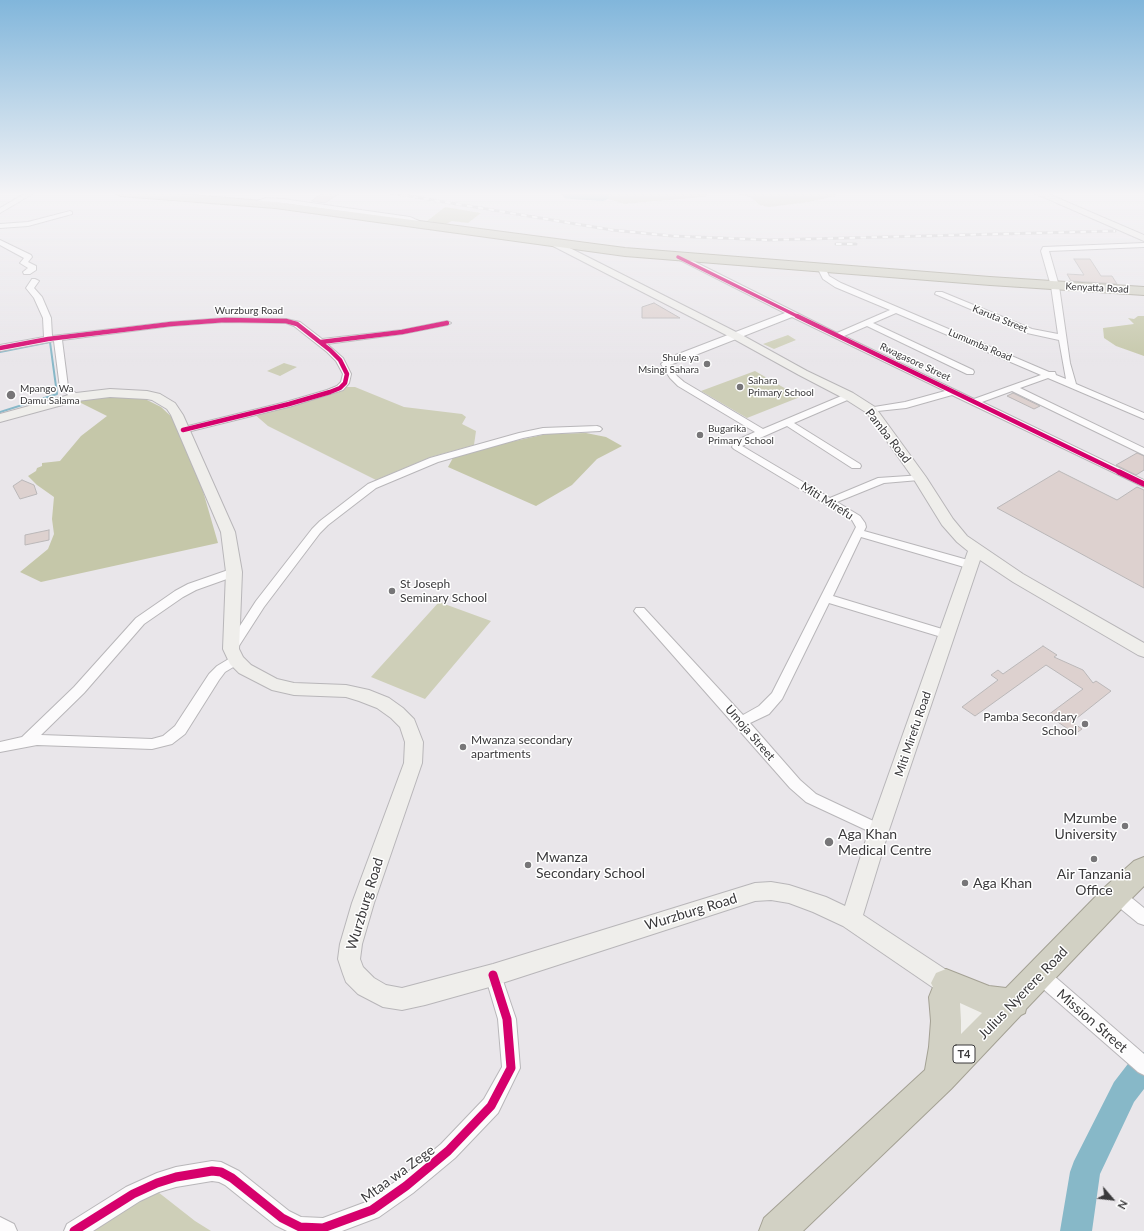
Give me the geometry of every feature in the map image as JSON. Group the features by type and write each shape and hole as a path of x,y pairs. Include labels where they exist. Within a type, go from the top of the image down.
{"highway":[{"name":"Kenyatta Road","path":"607,250 1055,286 1144,291"},
{"name":"Julius Nyerere Road","path":"777,1231 940,1078 1014,1003 1116,895 1144,869"},
{"path":"940,1078 945,1047 945,990 989,1001 1014,1003"}],"main road":[{"name":"Pamba Road","path":"569,250 736,336 803,373 849,396 871,410 919,477 947,522 962,538 973,558 1018,578 1144,651"},
{"path":"0,418 76,397 110,393 128,393 156,398 171,406 177,415 228,532 234,572 234,654"},
{"name":"Miti Mirefu Road","path":"851,919 879,830 948,635 973,558"},
{"name":"Wurzburg Road","path":"234,654 245,669 272,684 294,689 346,691 363,695 382,702 397,713 408,724 414,742 413,764 363,903 351,944 349,959 354,974 366,986 383,996 402,999 425,994 493,975 755,892 771,891 789,894 819,904 851,919 908,956 945,990 982,1036"}],"street":[{"path":"16,250 28,257 24,263 33,268 27,272"},
{"path":"1045,250 1055,286 1072,386"},
{"name":"Rwagasore Street","path":"678,257 791,314 1144,484"},
{"name":"Lumumba Road","path":"821,267 826,277 831,281 1144,416"},
{"path":"35,281 30,288 38,297 47,318 48,339"},
{"name":"Karuta Street","path":"939,294 1030,331 1063,338"},
{"path":"837,336 896,310"},
{"path":"762,432 681,384 665,365 671,360 791,314"},
{"name":"Wurzburg Road","path":"0,348 48,339 171,324 225,320 263,320 294,322 336,356 345,368 347,380 340,388 297,402 183,430"},
{"path":"320,342 402,332 447,323"},
{"path":"867,323 970,372"},
{"path":"58,338 64,388 76,397"},
{"path":"974,402 1068,369"},
{"path":"1012,388 1144,452"},
{"path":"871,410 906,404 953,392"},
{"name":"Miti Mirefu","path":"741,722 764,710 777,696 861,527 856,518 737,447 738,443 742,440 849,396"},
{"path":"786,422 856,466"},
{"path":"0,747 26,741 152,744 167,740 180,730 214,677 234,654 260,604 316,530 372,486 434,460 509,438 543,431 597,429"},
{"path":"830,502 882,480 919,477"},
{"path":"858,533 973,558"},
{"path":"26,741 79,690 140,621 166,602 192,587 234,572"},
{"path":"826,598 948,635"},
{"name":"Umoja Street","path":"640,611 795,784 811,798 879,830"},
{"path":"1116,895 1144,918"},
{"name":"Mtaa wa Zege","path":"74,1231 133,1194 151,1186 176,1177 212,1171 221,1172 232,1178 282,1218 300,1227 323,1228 372,1210 406,1186 448,1152 491,1106 504,1081 510,1068 507,1019 493,975"},
{"name":"Mission Street","path":"1040,975 1144,1066"},
{"path":"0,1227 7,1231"}],"green space":[{"path":"1138,316 1144,316 1144,356 1116,346 1104,338 1103,328 1134,324 1128,318 1134,319"},
{"path":"788,335 796,340 774,349 763,344"},
{"path":"284,363 297,367 280,376 267,371"},
{"path":"755,371 800,397 747,418 701,391"},
{"path":"345,387 355,387 404,407 462,414 466,417 462,424 476,431 474,445 431,457 376,480 268,426 253,413"},
{"path":"112,395 145,399 161,407 176,421 196,467 218,543 41,582 20,572 48,549 54,534 52,519 54,497 37,485 28,476 36,471 37,468 42,466 42,463 60,461 81,436 107,416 75,400"},
{"path":"586,433 606,437 622,446 597,459 572,485 536,506 448,467 454,456 496,445 547,434"},
{"path":"439,602 491,621 425,699 371,677"},
{"path":"158,1192 195,1221 211,1231 89,1231 114,1206"}],"building":[{"path":"1074,259 1090,259 1101,276 1112,276 1117,284 1071,281 1067,274 1084,275"},
{"path":"654,303 680,318 642,318 642,307"},
{"path":"1013,393 1040,406 1034,409 1007,396"},
{"path":"1137,453 1144,456 1144,470 1136,475 1116,465"},
{"path":"1059,471 1117,500 1137,487 1144,490 1144,588 997,508"},
{"path":"22,480 34,485 37,494 20,499 13,486"},
{"path":"49,530 49,540 25,545 25,535"},
{"name":"Pamba Secondary School","path":"1043,646 1057,655 1054,657 1083,670 1093,683 1096,681 1111,691 1072,722 1082,729 1075,734 1048,715 1083,689 1046,665 975,716 962,707 998,680 991,675 998,670 1003,674"}],"waterway":[{"path":"0,352 50,342 57,394 0,412"},
{"path":"1076,1231 1085,1172 1124,1092 1144,1066"}],"cycle path":[{"path":"678,257 837,336 1144,484"},
{"path":"0,348 48,339 171,324 225,320 286,321 297,324 330,350 340,360 347,374 345,383 340,388 330,392 289,404 183,430"},
{"path":"321,342 402,332 447,323"},
{"path":"74,1231 133,1194 157,1183 176,1177 212,1171 221,1172 232,1178 282,1218 300,1227 323,1228 372,1210 406,1186 448,1151 491,1106 511,1068 507,1019 493,975"}],"place":[{"name":"Shule ya Msingi Sahara","path":"707,364"},
{"name":"Sahara Primary School","path":"740,387"},
{"name":"Mpango Wa Damu Salama","path":"11,395"},
{"name":"Bugarika Primary School","path":"700,435"},
{"name":"St Joseph Seminary School","path":"392,591"},
{"name":"Pamba Secondary School","path":"1085,724"},
{"name":"Mwanza secondary apartments","path":"463,747"},
{"name":"Mzumbe University","path":"1125,826"},
{"name":"Aga Khan Medical Centre","path":"829,842"},
{"name":"Air Tanzania Office","path":"1094,859"},
{"name":"Mwanza Secondary School","path":"528,865"},
{"name":"Aga Khan","path":"965,883"}]}
